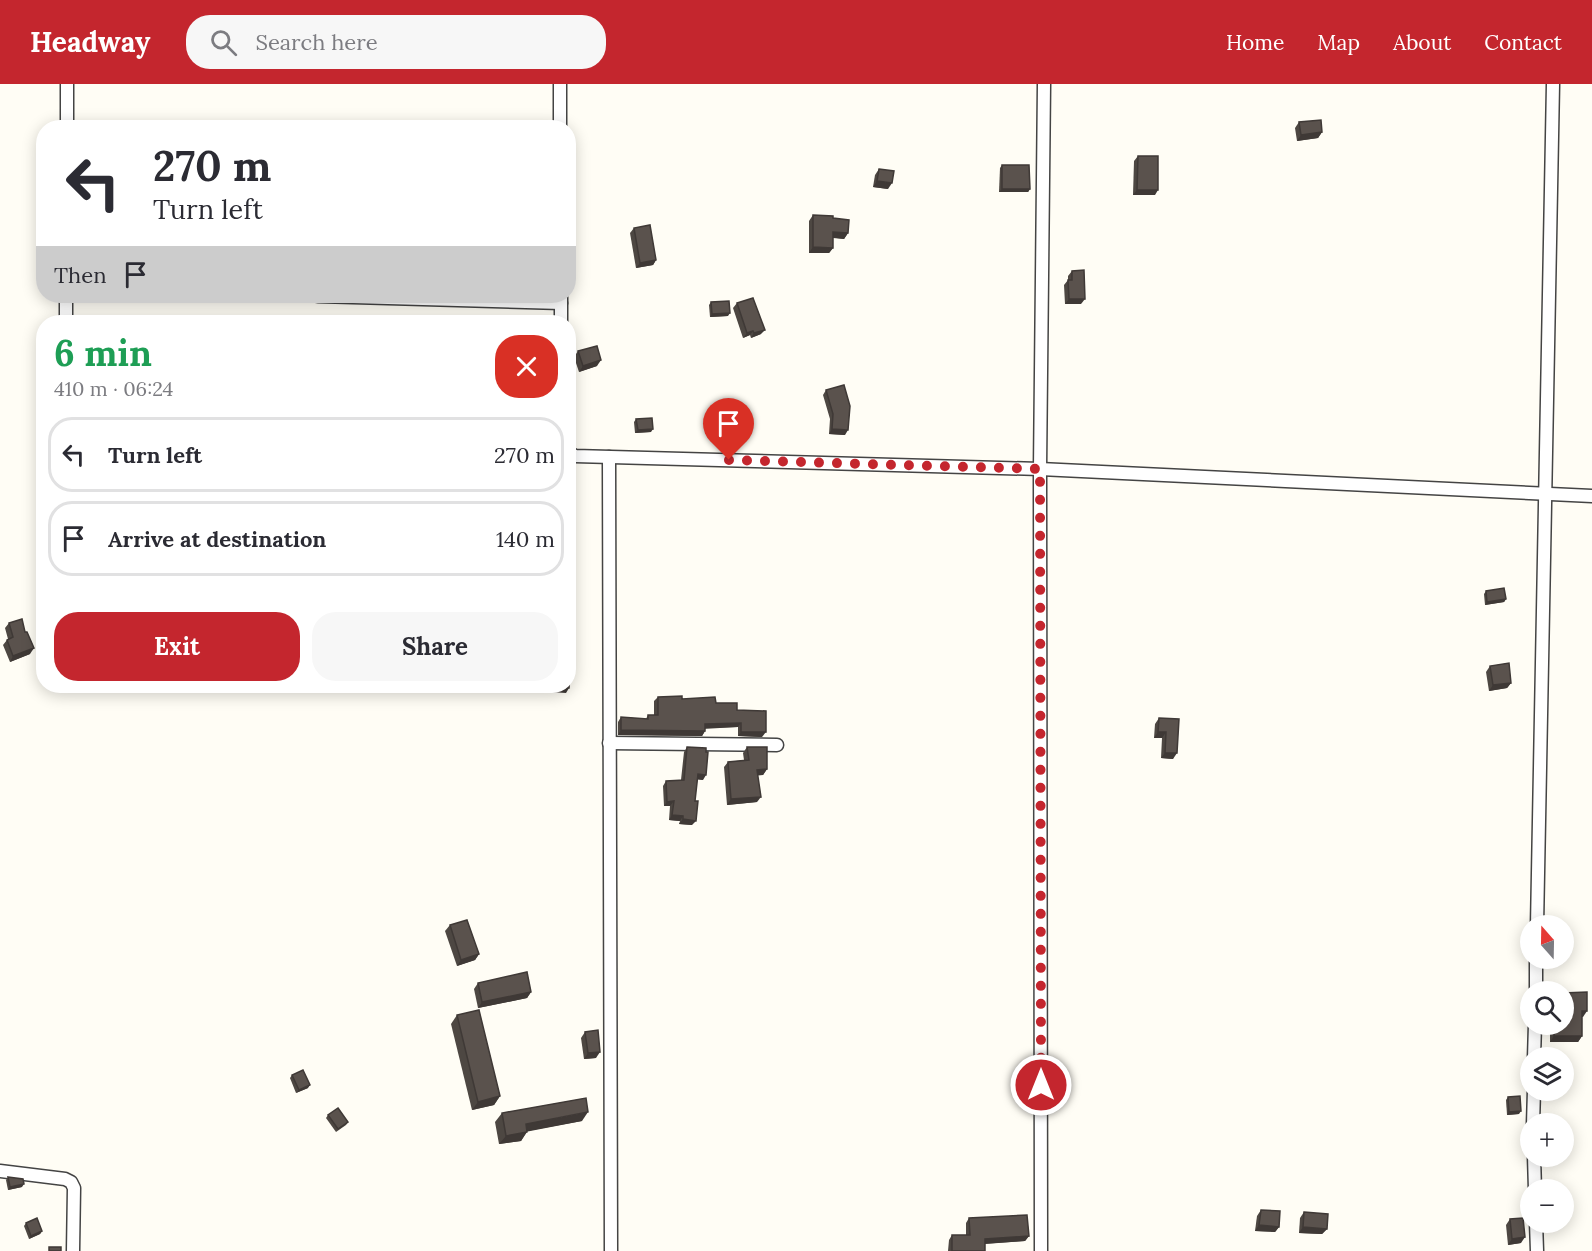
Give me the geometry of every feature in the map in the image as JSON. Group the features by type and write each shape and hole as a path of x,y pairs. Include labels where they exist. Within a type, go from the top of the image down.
{"street":[{"path":"67,84 67,120"},
{"path":"560,84 560,120"},
{"path":"1041,1251 1040,469 1044,84"},
{"path":"1537,915 1553,84"},
{"path":"576,456 1040,469 1592,496"},
{"path":"609,457 611,1251"},
{"path":"609,743 777,746"},
{"path":"0,1171 65,1179 71,1182 74,1188 73,1251"},
{"path":"1536,1233 1537,1251"}],"building":[{"path":"1321,120 1322,132 1301,135 1299,122"},
{"path":"1138,156 1158,156 1158,190 1137,190"},
{"path":"1002,165 1029,165 1030,189 1002,189"},
{"path":"879,169 894,171 892,183 877,181"},
{"path":"813,215 849,220 848,233 833,232 833,248 813,247"},
{"path":"650,225 656,260 640,263 634,228"},
{"path":"1084,270 1085,299 1069,299 1068,280 1072,280 1072,271"},
{"path":"753,298 765,330 747,333 737,303"},
{"path":"729,301 730,313 712,314 711,302"},
{"path":"597,346 601,360 583,366 578,351"},
{"path":"844,385 850,406 848,430 832,429 833,414 826,390"},
{"path":"652,418 653,429 638,430 636,419"},
{"path":"1504,588 1506,599 1487,602 1486,591"},
{"path":"22,619 25,632 34,648 13,656 7,640 13,637 9,623"},
{"path":"1509,663 1511,683 1493,685 1490,666"},
{"path":"682,696 682,699 715,697 716,703 737,703 737,710 766,711 766,732 741,732 741,723 705,724 705,731 621,730 621,717 648,719 648,715 658,715 658,697"},
{"path":"1159,718 1179,719 1177,753 1165,753 1166,732 1158,732"},
{"path":"687,747 706,748 708,752 706,775 698,774 695,801 698,801 696,821 672,815 674,801 667,802 666,781 684,780"},
{"path":"747,747 767,747 767,769 757,770 761,797 731,799 728,762 749,760"},
{"path":"467,920 479,954 461,960 450,925"},
{"path":"527,972 531,992 482,1002 478,983"},
{"path":"1587,992 1587,1011 1582,1011 1582,1036 1554,1036 1574,1035 1574,993"},
{"path":"479,1010 500,1096 478,1102 457,1015"},
{"path":"598,1030 600,1052 588,1053 585,1032"},
{"path":"303,1070 310,1085 299,1090 292,1075"},
{"path":"1520,1096 1521,1111 1509,1112 1508,1097"},
{"path":"586,1098 588,1112 526,1124 527,1132 506,1136 502,1113"},
{"path":"338,1108 348,1122 338,1129 328,1115"},
{"path":"8,1177 23,1179 24,1184 10,1187"},
{"path":"1261,1210 1280,1211 1279,1227 1259,1225"},
{"path":"1304,1212 1328,1214 1327,1229 1303,1227"},
{"path":"1027,1215 1029,1236 985,1239 985,1251 952,1251 952,1235 970,1235 969,1218"},
{"path":"37,1218 42,1231 31,1236 26,1223"},
{"path":"1520,1218 1520,1233 1525,1233 1525,1237 1512,1239 1510,1219"},
{"path":"49,1247 61,1247 61,1251 49,1251"}],"route":[{"path":"729,460 1040,469 1041,1085"}]}
